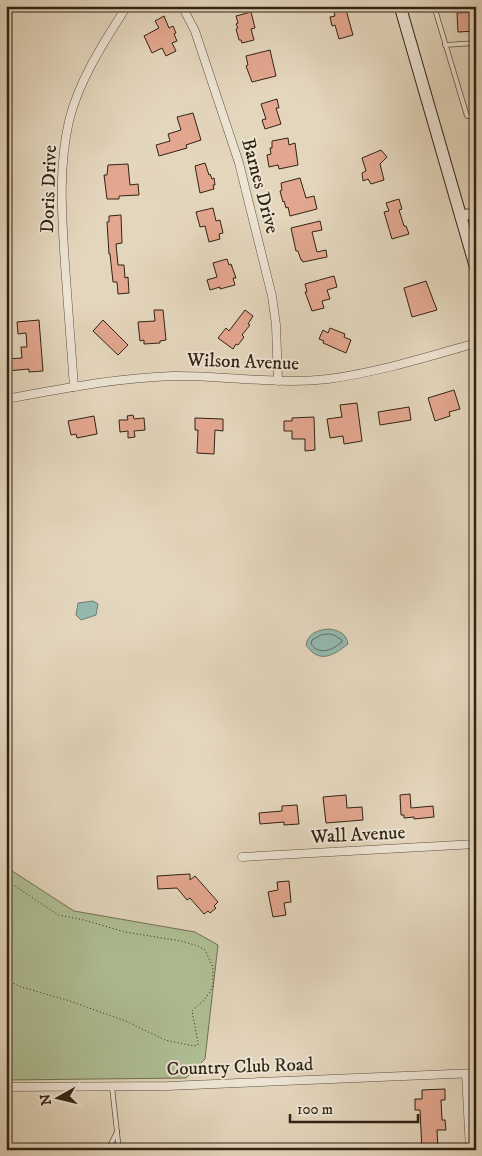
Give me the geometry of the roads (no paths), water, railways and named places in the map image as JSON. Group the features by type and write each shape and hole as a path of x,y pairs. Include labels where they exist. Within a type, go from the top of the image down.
{"main road":[{"path":"400,6 476,269"}],"street":[{"name":"Doris Drive","path":"74,387 61,206 62,165 69,120 81,87 95,59 127,6"},
{"name":"Barnes Drive","path":"182,6 195,31 239,163 272,296 276,325 278,381"},
{"path":"460,215 476,214"},
{"name":"Wilson Avenue","path":"6,399 125,379 174,376 278,381 326,379 396,366 476,343"},
{"name":"Wall Avenue","path":"242,857 476,844"},
{"name":"Country Club Road","path":"6,1088 168,1086 476,1073"},
{"path":"466,1074 470,1150"}],"lane":[{"path":"434,6 467,116 476,116"},
{"path":"459,6 461,8 476,7"},
{"path":"446,45 476,44"},
{"path":"112,1087 119,1150"},
{"path":"108,1150 117,1132"}],"water":[{"path":"93,601 98,604 96,615 81,620 76,615 78,603"},
{"path":"329,629 342,633 348,644 332,655 316,655 306,645 307,641 314,633"}],"waterway":[{"path":"6,12 10,6"}]}
